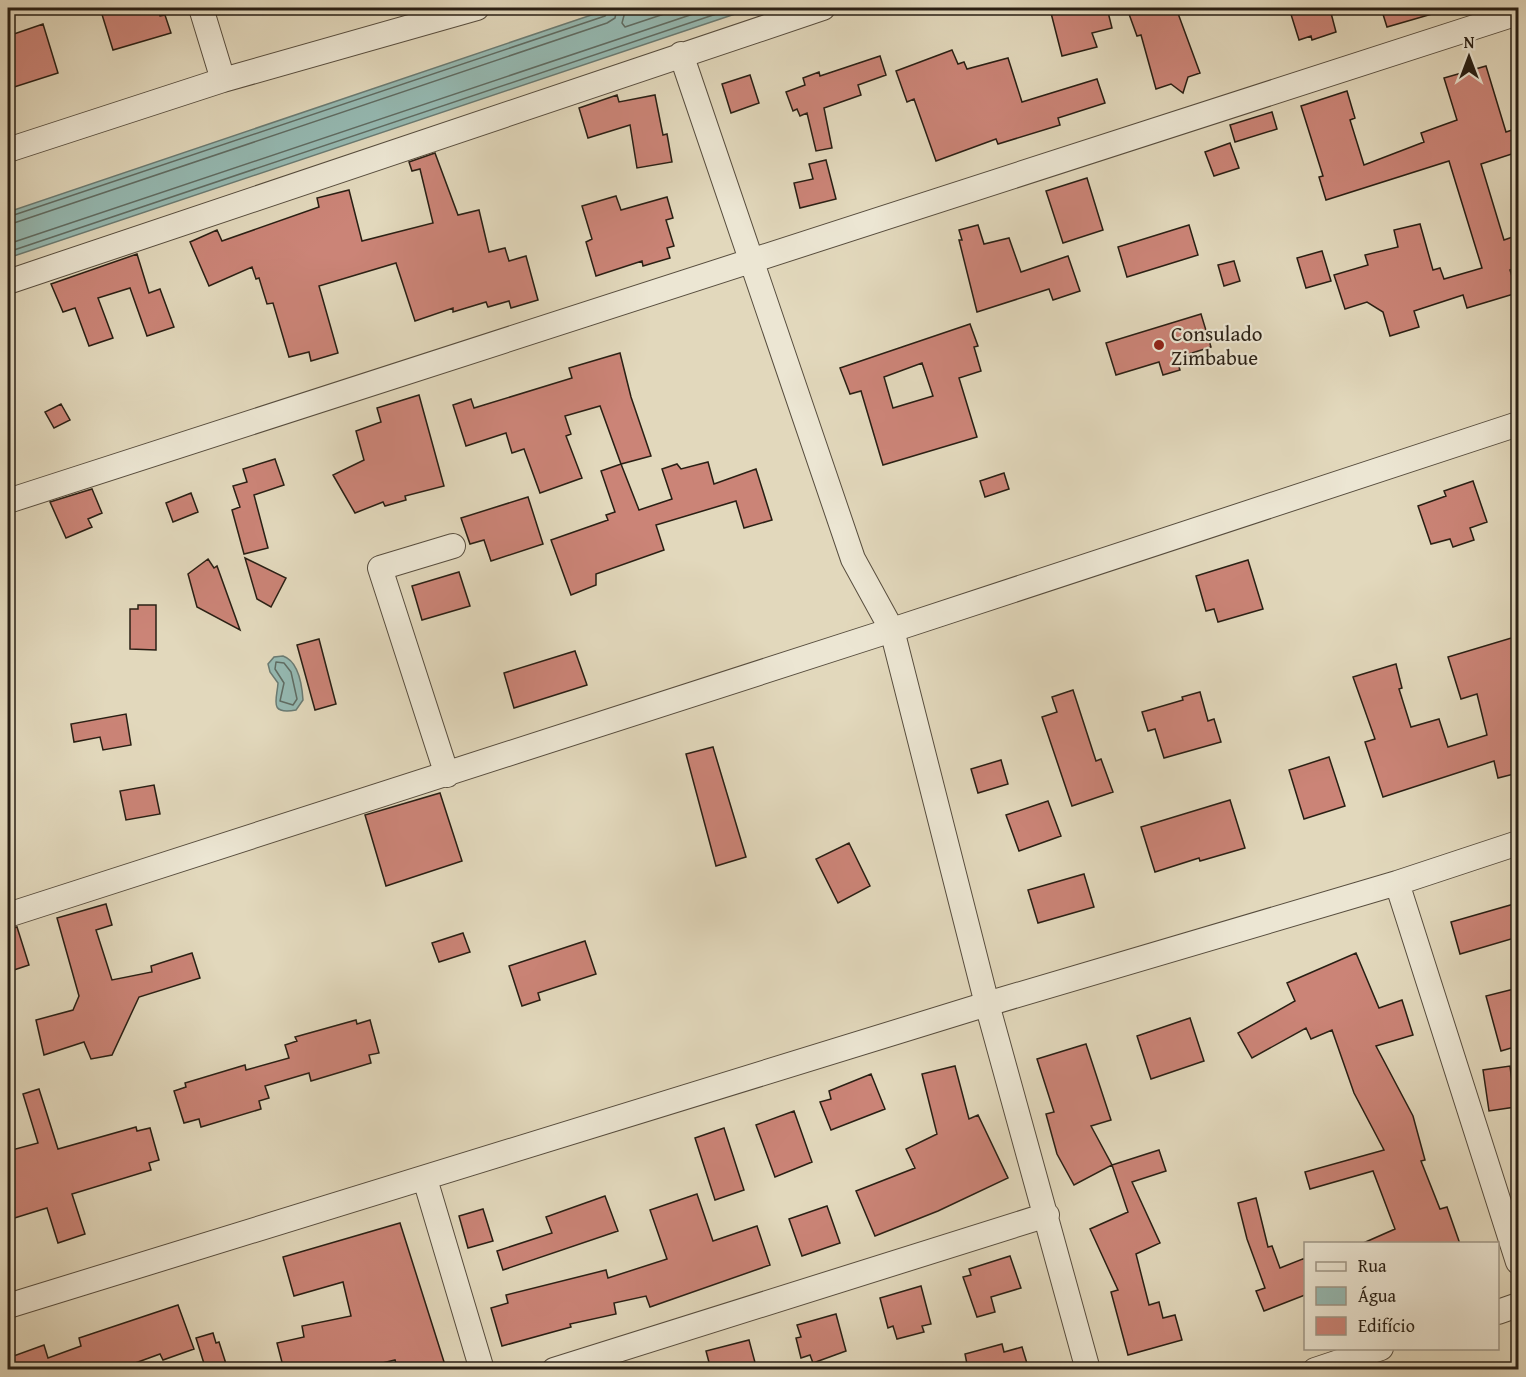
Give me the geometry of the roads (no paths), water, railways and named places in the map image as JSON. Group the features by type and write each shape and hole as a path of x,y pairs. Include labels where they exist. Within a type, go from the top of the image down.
{"street":[{"path":"201,8 222,80"},
{"path":"8,150 222,80 477,8"},
{"path":"8,282 823,8"},
{"path":"8,501 1518,13"},
{"path":"681,54 853,559 892,630 987,1004 1089,1370"},
{"path":"8,915 447,775 1518,424"},
{"path":"447,775 380,568 453,546"},
{"path":"8,1306 987,1004 1397,883 1518,843"},
{"path":"1397,883 1518,1262"},
{"path":"425,1179 482,1370"},
{"path":"554,1370 1047,1215"},
{"path":"1499,1311 1518,1305"},
{"path":"1315,1370 1375,1350"}],"water":[{"path":"612,8 753,8 8,258 8,212"},
{"path":"283,656 296,668 300,681 303,700 296,710 281,710 276,705 278,683 270,672 268,664 274,657"}],"place":[{"name":"Consulado Zimbabue","path":"1159,345"}]}
